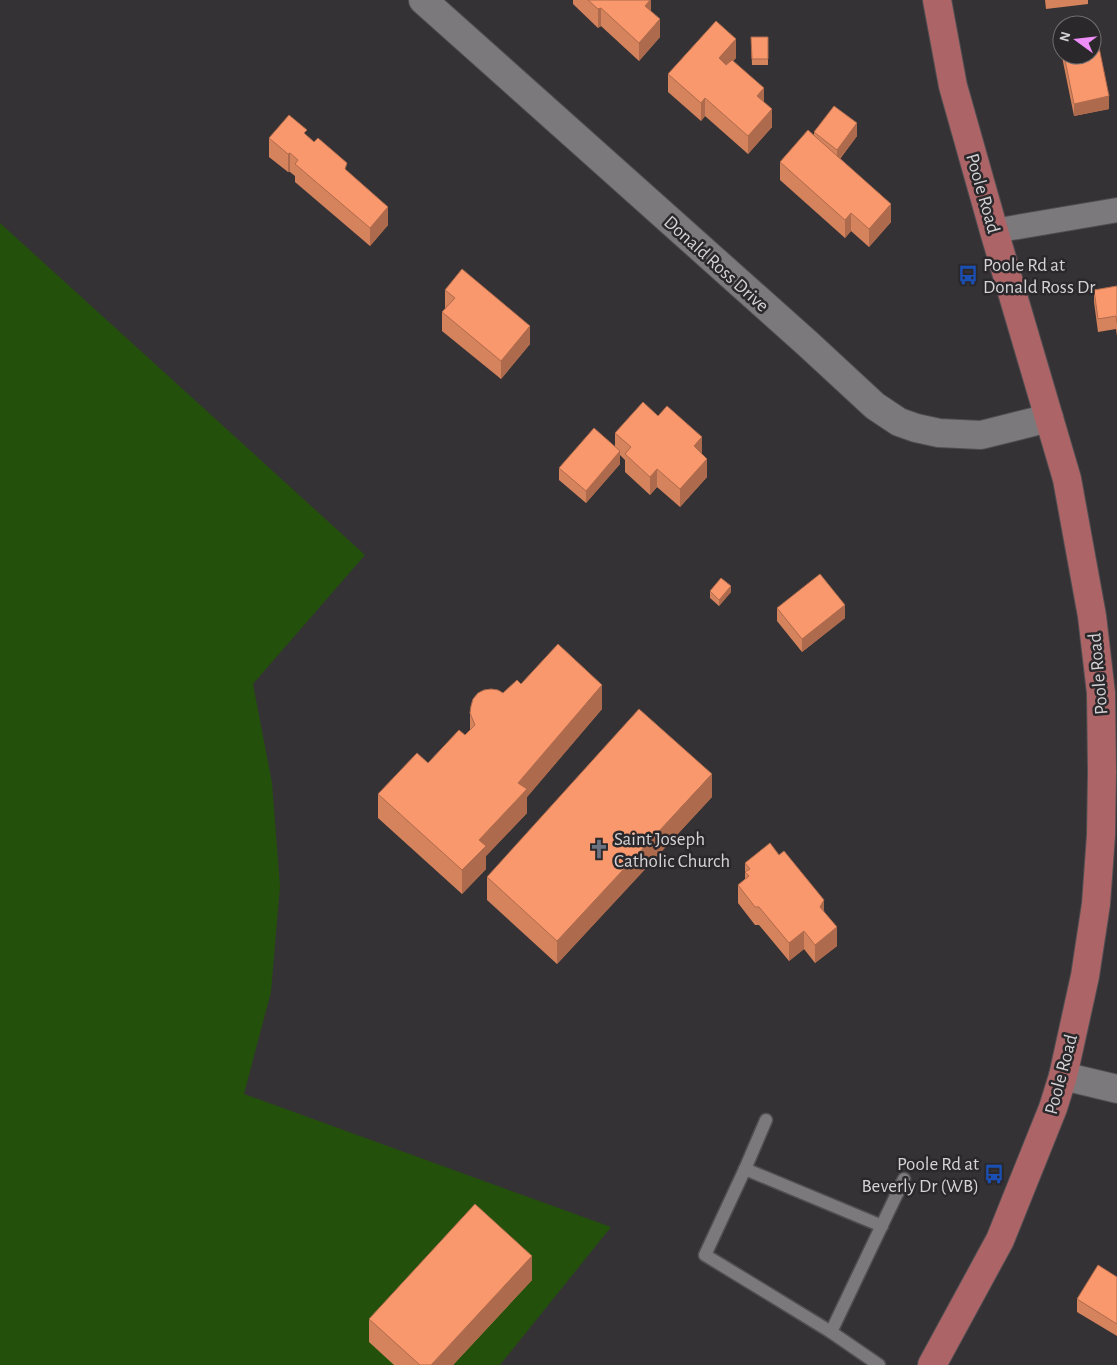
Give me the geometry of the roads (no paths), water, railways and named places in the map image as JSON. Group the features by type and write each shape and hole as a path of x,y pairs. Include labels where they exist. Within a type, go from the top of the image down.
{"main road":[{"name":"Poole Road","path":"932,1365 1000,1240 1053,1108 1063,1076 1085,976 1096,904 1101,826 1101,693 1092,616 1080,544 1067,479 953,86 937,0"}],"street":[{"name":"Donald Ross Drive","path":"423,0 875,406 900,422 939,433 981,435 1049,418"},
{"path":"994,231 1117,210"},
{"path":"1063,1076 1117,1089"}],"lane":[{"path":"766,1120 705,1255 832,1332 879,1365"},
{"path":"745,1169 882,1226"},
{"path":"832,1332 904,1179"}],"place":[{"name":"Poole Rd at Donald Ross Dr","path":"968,275"},
{"name":"Saint Joseph Catholic Church","path":"599,849"},
{"name":"Poole Rd at Beverly Dr (WB)","path":"994,1174"}]}
